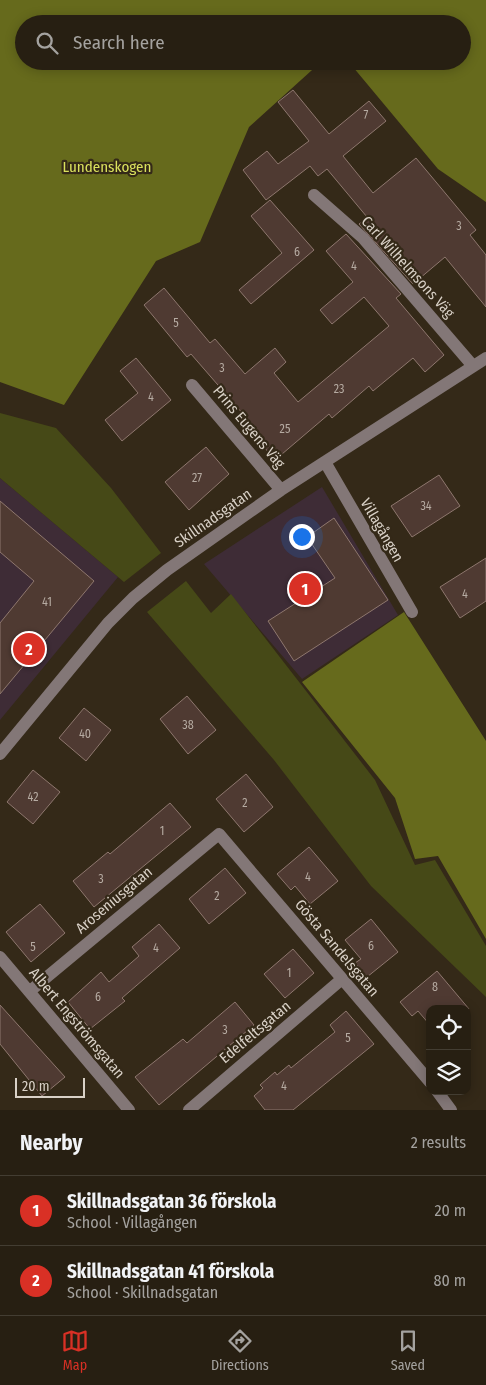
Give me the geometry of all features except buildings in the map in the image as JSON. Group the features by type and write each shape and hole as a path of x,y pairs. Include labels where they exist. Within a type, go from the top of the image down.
{"street":[{"name":"Carl Wilhelmsons Väg","path":"314,195 363,238 474,366"},
{"name":"Skillnadsgatan","path":"0,754 108,623 133,598 167,570 281,490 486,358"},
{"name":"Prins Eugens Väg","path":"192,385 281,490"},
{"name":"Villagången","path":"325,462 412,612"},
{"name":"Gösta Sandelsgatan","path":"219,834 426,1077"},
{"name":"Aroseniusgatan","path":"30,991 219,834"},
{"name":"Albert Engströmsgatan","path":"0,957 129,1110"},
{"name":"Edelfeltsgatan","path":"189,1110 342,979"},
{"path":"440,1095 450,1110"}],"shaded area":[{"path":"0,478 118,577 0,720"},
{"path":"322,487 398,615 302,679 204,564"}],"green space":[{"name":"Lundenskogen","path":"0,0 486,0 486,202 438,169 356,70 471,70 471,15 15,15 15,70 312,70 249,127 200,242 156,261 64,405 0,382"},
{"path":"0,413 56,428 111,488 161,553 124,582 0,478"},
{"path":"186,581 211,613 231,594 375,780 415,865 435,860 486,946 486,997 371,886 274,760 147,612"},
{"path":"404,612 486,741 486,939 438,856 415,859 395,798 302,682"}],"place":[{"name":"Skillnadsgatan 36 förskola","path":"305,589"},
{"name":"Skillnadsgatan 41 förskola","path":"29,649"}]}
